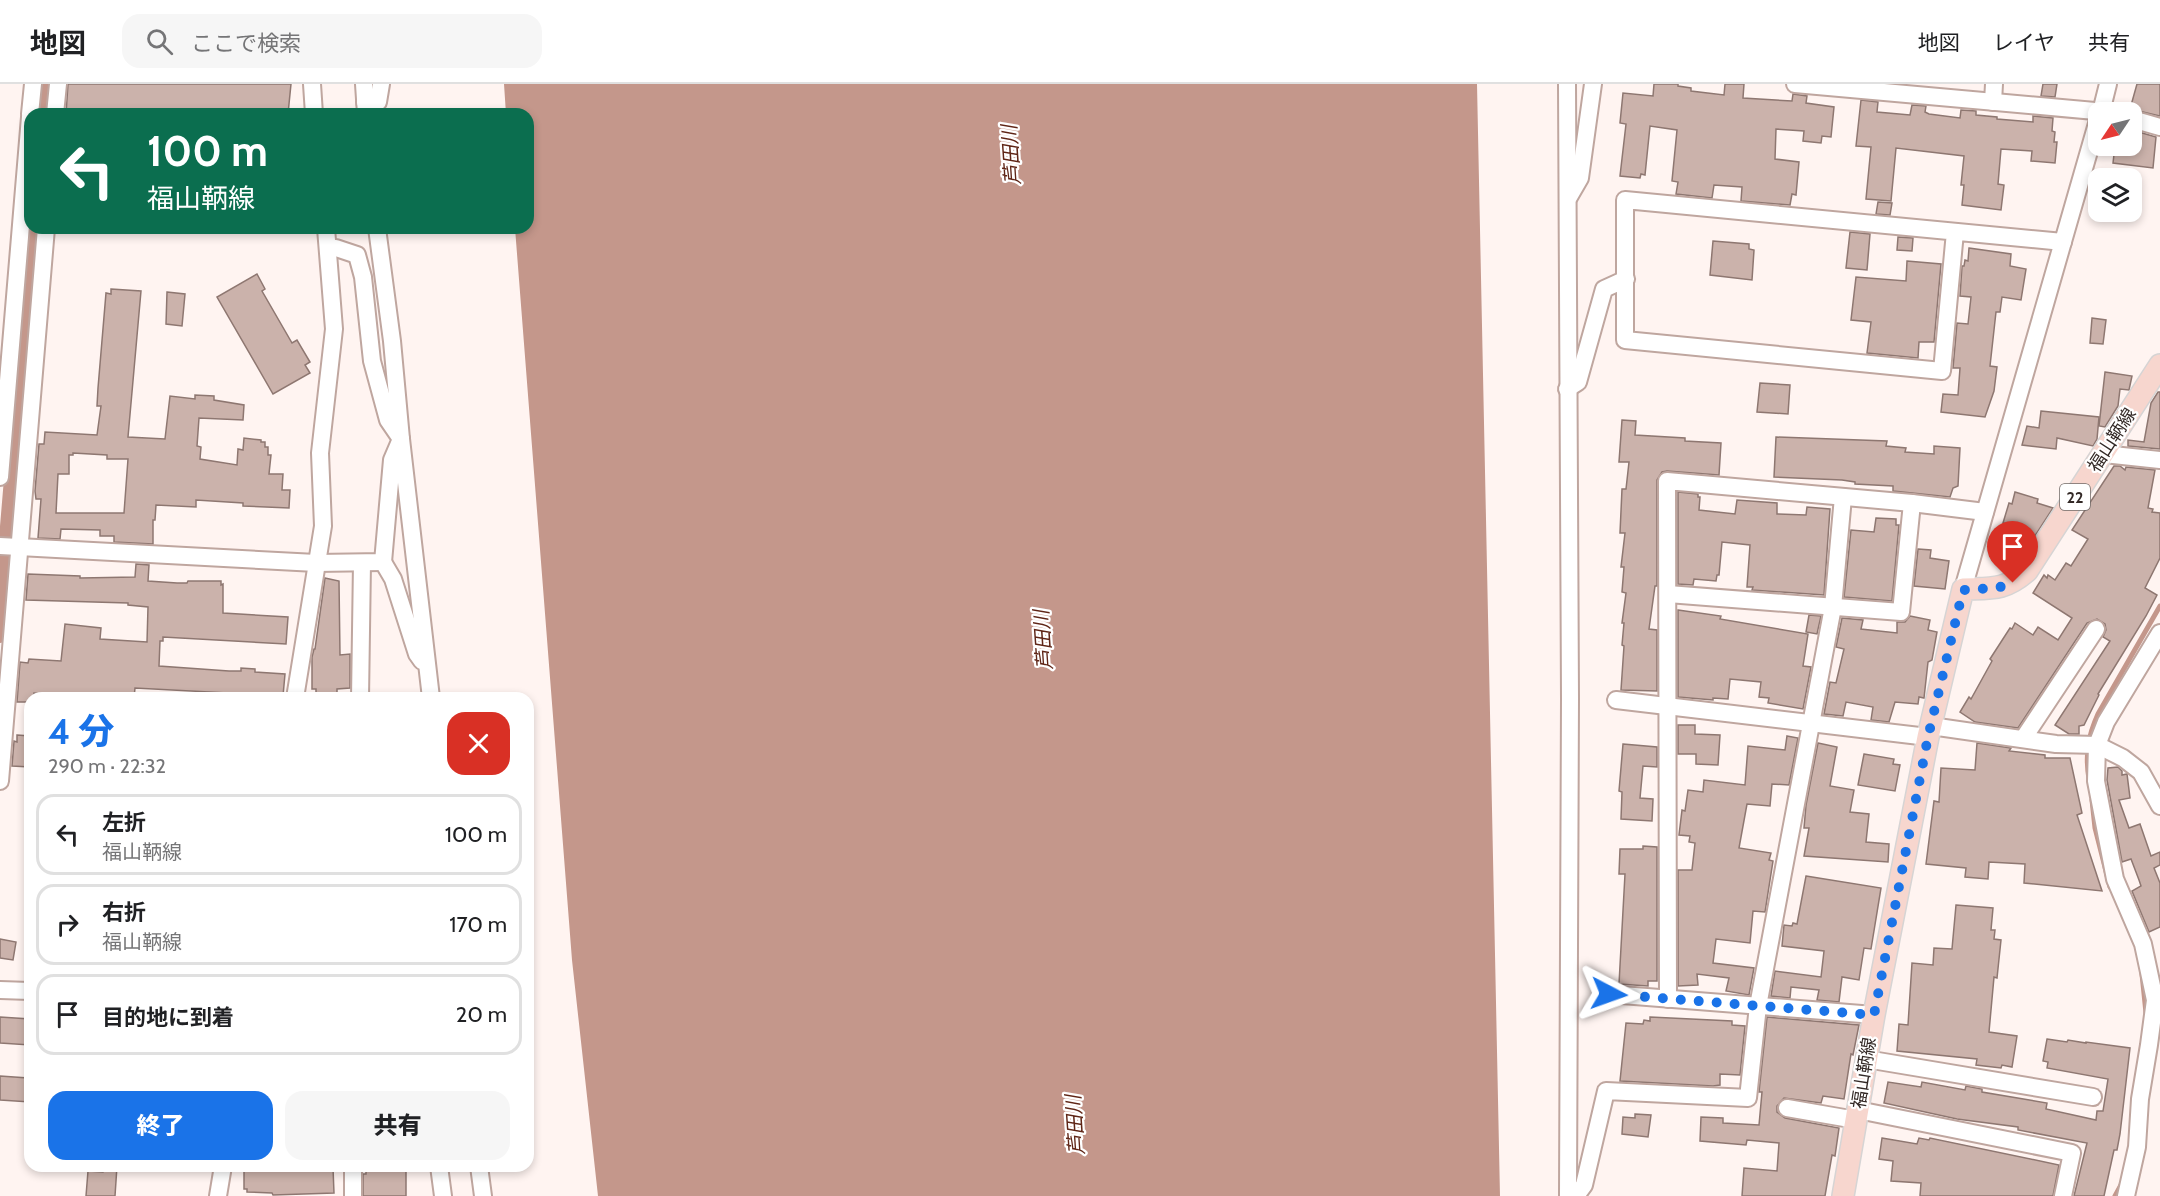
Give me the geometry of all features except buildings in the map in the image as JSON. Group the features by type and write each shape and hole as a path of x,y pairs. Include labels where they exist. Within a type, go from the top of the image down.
{"main road":[{"name":"福山鞆線","path":"1843,1196 1874,1015 1929,731 1963,590 1997,588 2013,583 2027,571 2160,365"}],"street":[{"path":"31,108 33,84"},
{"path":"56,108 58,84"},
{"path":"312,84 314,108"},
{"path":"364,84 365,108 378,102 381,84"},
{"path":"1567,84 1570,698 1568,1196"},
{"path":"1567,201 1580,178 1593,84"},
{"path":"1795,84 2088,112"},
{"path":"1993,102 1994,84"},
{"path":"2104,102 2108,84"},
{"path":"2142,122 2160,127"},
{"path":"1963,590 2089,156"},
{"path":"1955,232 1942,371 1625,340 1625,200 2063,242"},
{"path":"0,781 8,547 25,234"},
{"path":"0,477 21,328 44,234"},
{"path":"296,692 323,526 320,453 334,329 327,234"},
{"path":"378,234 392,341 401,440 430,692"},
{"path":"328,248 336,248 357,255 363,278 372,361 388,420 401,440"},
{"path":"1567,389 1578,382 1604,289 1626,279"},
{"path":"401,440 392,460 383,562 393,579 417,654 428,668"},
{"path":"2104,454 2160,460"},
{"path":"1668,999 1667,481 1912,503 1985,512"},
{"path":"1576,1196 1584,1185 1606,1091 1748,1098 1758,1006 1833,607 1843,497"},
{"path":"1668,594 1901,612 1912,503"},
{"path":"8,547 316,563 383,562"},
{"path":"360,692 362,563"},
{"path":"2023,739 2096,629"},
{"path":"2126,1196 2138,1147 2140,1099 2154,1000 2144,944 2115,879 2091,745 2160,633"},
{"path":"1616,700 1811,723 2091,745 2123,758 2141,772 2160,806"},
{"path":"0,990 24,991"},
{"path":"1609,994 1874,1015"},
{"path":"1866,1059 2093,1097"},
{"path":"1787,1108 1857,1115 2072,1153 2063,1196"},
{"path":"218,1196 222,1172"},
{"path":"353,1172 353,1196"},
{"path":"440,1172 443,1196"},
{"path":"480,1172 483,1196"}],"water":[{"name":"芦田川","path":"504,84 1477,84 1500,1196 598,1196 572,960 515,234 534,234 534,108 506,108"}],"waterway":[{"path":"45,108 47,84"},
{"path":"0,634 33,234"},
{"path":"2089,779 2087,754 2098,714 2160,606"},
{"path":"2092,800 2095,828 2110,887"},
{"path":"2142,974 2146,1013"},
{"path":"2115,1196 2121,1185"}],"route":[{"path":"1609,994 1874,1015 1928,737 1963,590 1997,588 2013,583"}]}
